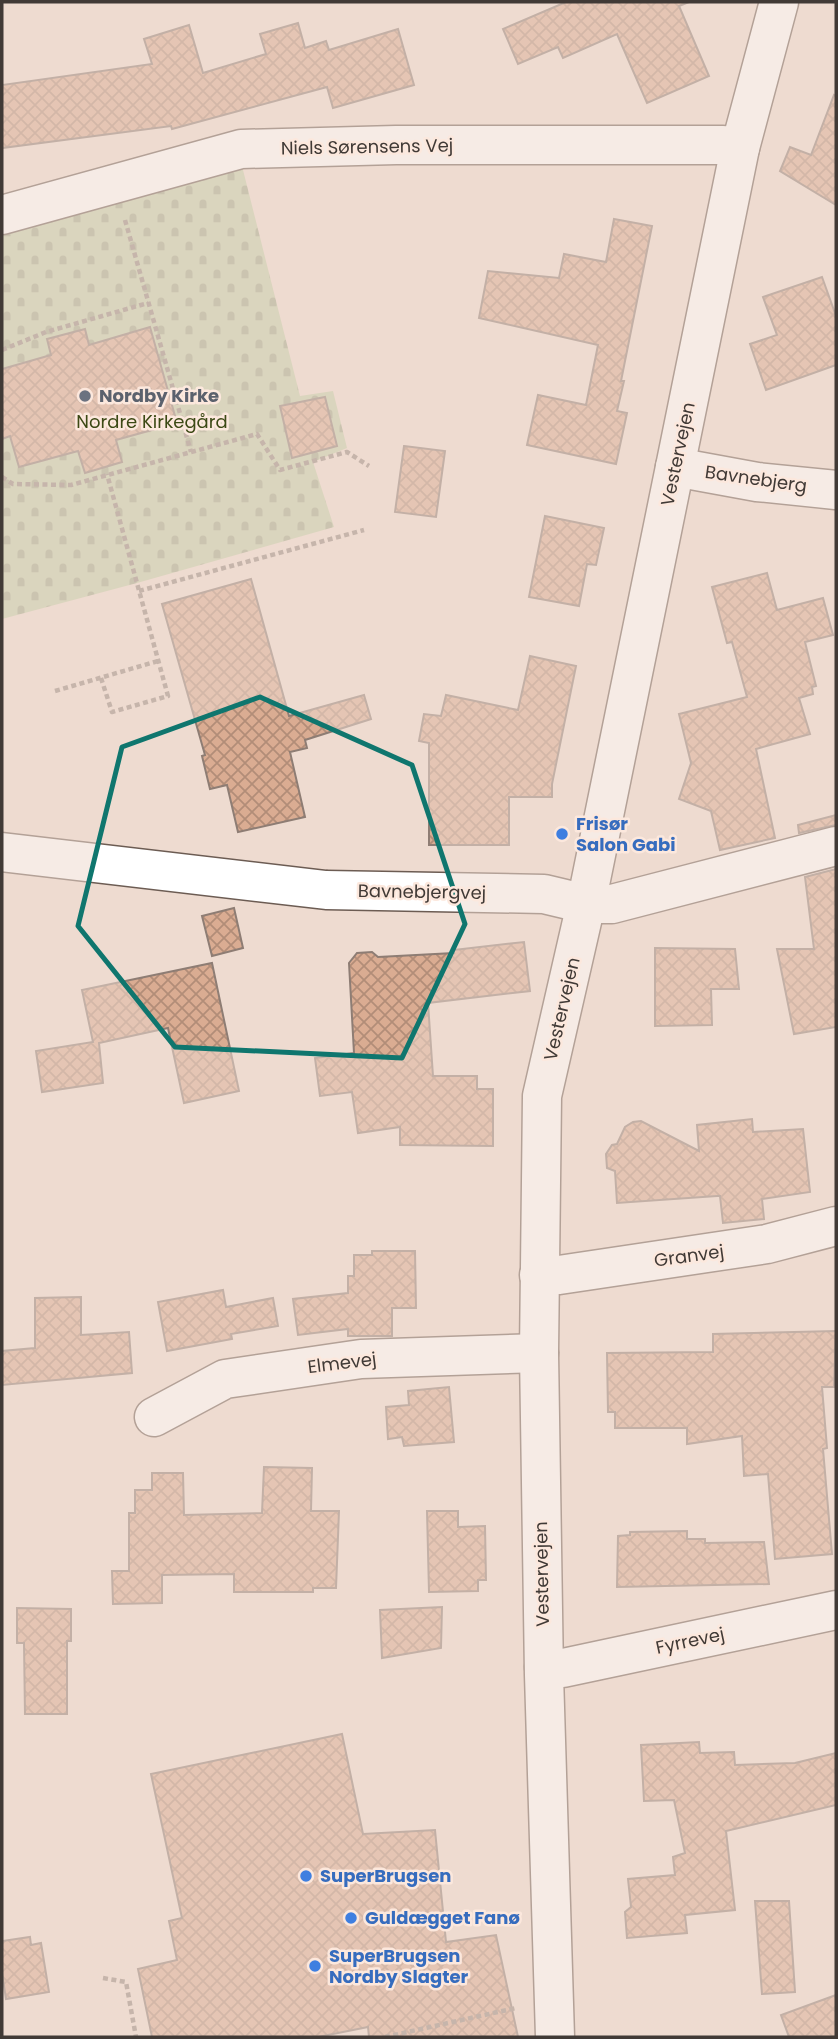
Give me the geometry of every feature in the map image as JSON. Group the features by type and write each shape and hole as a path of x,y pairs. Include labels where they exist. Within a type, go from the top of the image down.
{"street":[{"name":"Vestervejen","path":"555,2037 544,1668 539,1353 542,1096 586,904 740,148 779,2"},
{"name":"Niels Sørensens Vej","path":"2,215 241,149 396,145 709,145 740,148"},
{"name":"Bavnebjerg","path":"675,467 757,482 836,490"},
{"name":"Bavnebjergvej","path":"2,852 326,890 544,894 586,904 612,904 836,846"},
{"name":"Granvej","path":"539,1275 559,1275 767,1244 836,1226"},
{"name":"Elmevej","path":"154,1417 225,1379 361,1359 539,1353"},
{"name":"Fyrrevej","path":"544,1668 563,1668 836,1610"}],"path":[{"path":"122,213 191,452"},
{"path":"2,350 46,332 148,303"},
{"path":"2,477 13,484 71,485 257,434 280,470 347,452 369,466"},
{"path":"101,678 112,712 168,696 107,474"},
{"path":"139,592 363,530"},
{"path":"55,691 158,661"},
{"path":"103,1978 126,1982 136,2037"},
{"path":"385,2037 555,2000"}],"highlighted area":[{"path":"260,697 412,765 465,924 402,1058 175,1047 78,926 122,747"}],"green space":[{"name":"Nordre Kirkegård","path":"242,166 300,396 333,391 347,448 313,462 334,527 2,619 2,233"}],"building":[{"path":"566,2 689,2 679,6 709,76 647,103 617,34 563,58 558,47 518,64 503,29"},
{"path":"298,23 305,48 326,41 329,50 398,29 414,85 333,108 327,87 172,129 171,126 2,148 2,85 152,64 144,39 189,25 203,73 266,54 260,34"},
{"path":"834,95 836,205 780,171 790,147 811,155"},
{"path":"614,219 652,226 621,381 624,381 617,411 627,413 616,464 527,445 538,395 586,405 598,345 479,318 488,271 559,278 564,254 606,262"},
{"path":"822,277 836,316 836,365 766,390 750,344 777,335 763,297"},
{"name":"Nordby Kirke","path":"150,327 177,423 116,440 122,462 85,473 78,451 19,467 10,436 2,439 2,369 51,355 47,339 85,329 89,345"},
{"path":"325,397 337,446 292,458 280,406"},
{"path":"404,446 445,451 436,517 395,512"},
{"path":"545,516 604,528 596,565 587,564 579,606 529,597"},
{"path":"767,573 777,610 823,598 833,635 805,642 816,686 812,687 813,694 799,698 810,734 756,749 775,838 720,850 711,811 679,799 691,763 679,714 747,697 732,642 727,643 712,587"},
{"path":"251,579 289,716 364,695 371,719 305,740 307,748 290,752 305,817 238,832 227,785 210,789 202,756 205,755 162,604"},
{"path":"530,656 576,666 552,784 552,797 509,797 509,845 429,845 429,743 419,741 424,714 441,716 446,695 518,710"},
{"path":"836,815 836,825 799,833 798,825"},
{"path":"836,869 836,1027 794,1034 777,949 814,949 805,877"},
{"path":"234,908 243,948 212,956 202,916"},
{"path":"524,942 530,991 428,1003 433,1076 477,1076 477,1089 493,1089 493,1146 400,1145 400,1127 358,1133 352,1092 320,1096 315,1058 354,1053 349,963 357,953 372,952 378,957 454,953 453,950"},
{"path":"655,948 735,949 739,989 711,989 712,1025 655,1026"},
{"path":"212,963 239,1091 184,1103 168,1028 99,1043 103,1083 42,1092 36,1051 93,1042 82,990"},
{"path":"752,1119 753,1132 803,1129 810,1192 762,1199 764,1219 723,1223 720,1196 617,1203 615,1171 607,1168 606,1154 612,1145 617,1144 625,1127 633,1122 641,1121 699,1151 697,1125"},
{"path":"372,1251 415,1251 416,1308 392,1308 392,1336 348,1336 348,1329 298,1335 293,1299 348,1293 348,1276 354,1276 354,1255 372,1255"},
{"path":"223,1290 226,1307 273,1298 278,1326 231,1334 232,1339 167,1351 158,1302"},
{"path":"81,1297 81,1335 129,1332 132,1373 2,1385 2,1351 35,1348 35,1298"},
{"path":"836,1331 834,1387 822,1387 827,1448 823,1449 832,1554 775,1559 768,1474 744,1476 742,1436 687,1444 687,1428 615,1428 615,1412 608,1412 607,1353 713,1352 713,1334"},
{"path":"449,1387 454,1442 404,1446 402,1437 388,1439 386,1407 409,1405 408,1391"},
{"path":"264,1467 312,1468 311,1511 339,1511 336,1588 313,1588 313,1592 234,1592 234,1574 162,1575 162,1603 113,1604 112,1571 129,1571 129,1513 135,1513 135,1490 152,1490 152,1473 183,1473 184,1515 262,1513"},
{"path":"427,1511 458,1511 458,1527 485,1526 486,1580 478,1580 478,1591 429,1592"},
{"path":"687,1531 687,1539 705,1539 705,1543 764,1542 769,1584 617,1587 618,1536 630,1535 630,1532"},
{"path":"442,1607 441,1648 382,1658 380,1610"},
{"path":"17,1608 71,1609 71,1641 67,1641 67,1714 25,1714 24,1643 17,1643"},
{"name":"SuperBrugsen","path":"342,1734 363,1834 435,1830 446,1942 496,1935 518,2037 369,2037 368,2027 318,2037 152,2037 138,1969 177,1960 169,1921 182,1918 151,1774"},
{"path":"699,1742 700,1753 734,1752 735,1765 795,1763 836,1753 836,1805 726,1831 735,1910 685,1915 687,1933 627,1938 625,1912 631,1907 628,1879 675,1875 673,1857 685,1853 674,1800 644,1801 641,1745"},
{"path":"755,1901 789,1901 795,1992 762,1994"},
{"path":"30,1937 31,1945 41,1943 49,1992 6,1999 2,1973 2,1941"},
{"path":"836,1995 836,2037 789,2037 781,2015"}],"place":[{"name":"Nordby Kirke","path":"85,396"},
{"name":"Frisør Salon Gabi","path":"562,834"},
{"name":"SuperBrugsen","path":"306,1876"},
{"name":"Guldægget Fanø","path":"351,1918"},
{"name":"SuperBrugsen Nordby Slagter","path":"315,1966"}]}
